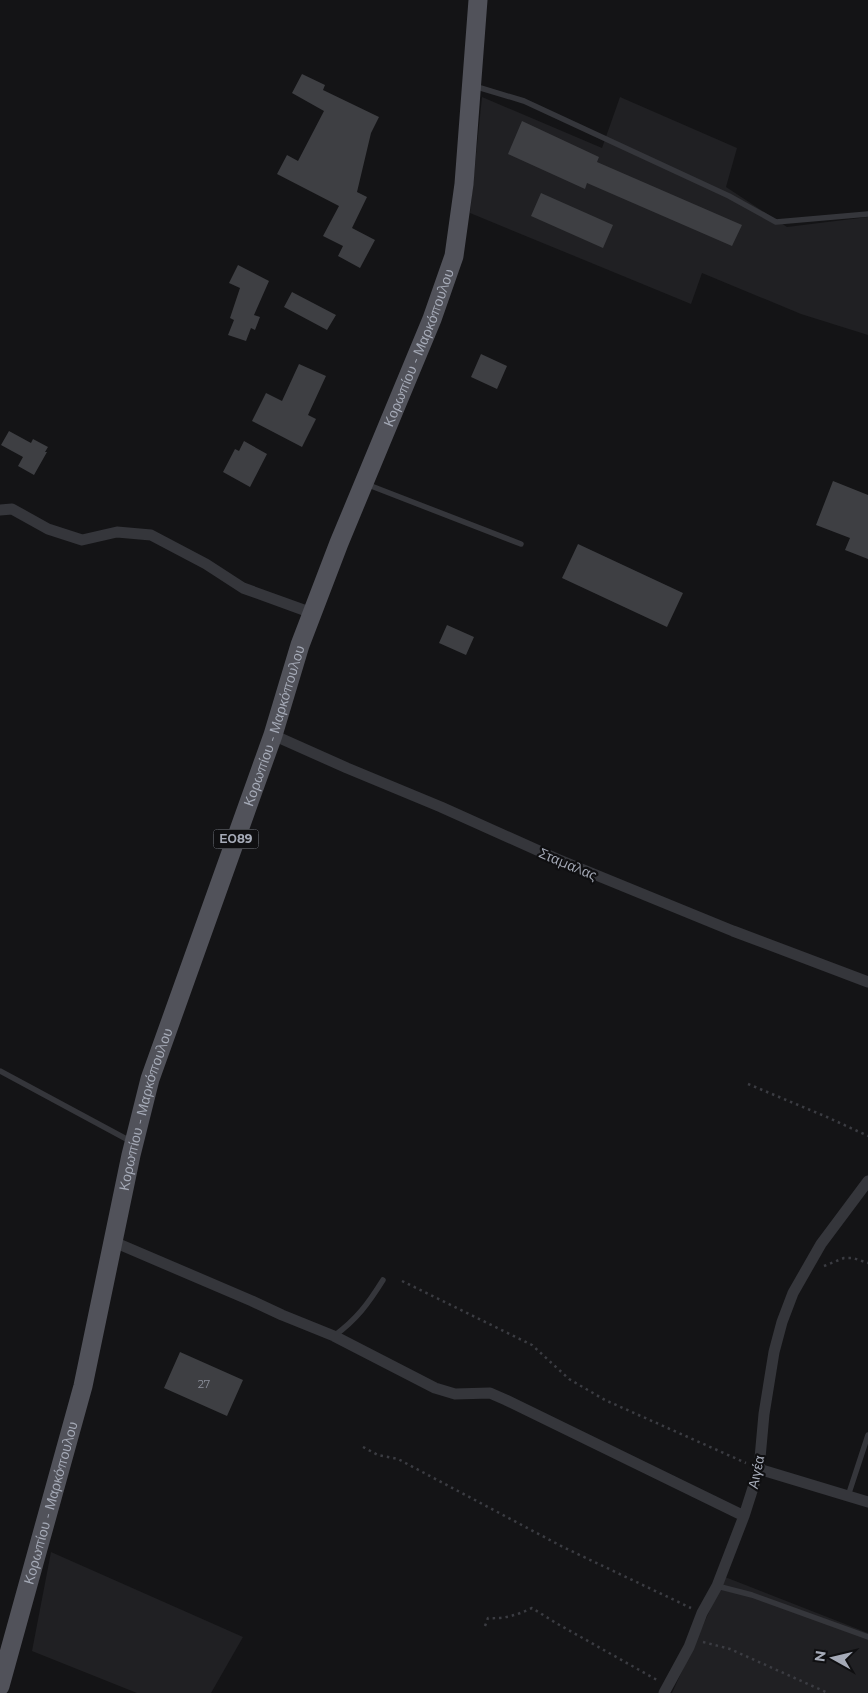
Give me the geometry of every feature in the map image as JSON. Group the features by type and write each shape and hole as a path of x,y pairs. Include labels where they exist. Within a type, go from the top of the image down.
{"main road":[{"name":"Κορωπίου - Μαρκόπουλου","path":"0,1686 83,1386 134,1142 150,1079 273,735 300,645 363,482 432,319 454,256 464,184 478,0"}],"street":[{"path":"0,510 12,509 48,529 82,540 117,532 151,535 206,564 243,588 312,613"},
{"name":"Σταμαλας","path":"273,735 557,859 733,931 868,982"},
{"name":"Αιγέα","path":"665,1689 717,1586 744,1516 759,1470 764,1414 774,1352 792,1293 821,1244 868,1181"},
{"path":"114,1242 334,1336 435,1388 455,1394 490,1393 744,1516"},
{"path":"759,1470 868,1502"}],"lane":[{"path":"472,85 524,101 729,196 776,222 868,214"},
{"path":"363,482 520,544"},
{"path":"0,1071 134,1142"},
{"path":"334,1336 352,1323 366,1308 384,1280"},
{"path":"848,1496 868,1435"},
{"path":"717,1586 752,1595 868,1637"}],"path":[{"path":"748,1084 868,1136"},
{"path":"808,1266 820,1267 844,1258 853,1258 868,1263"},
{"path":"402,1280 532,1345 569,1378 605,1400 741,1460 759,1470"},
{"path":"363,1447 378,1455 398,1459 563,1547 702,1613"},
{"path":"484,1626 488,1618 502,1619 519,1615 532,1608 665,1689"},
{"path":"692,1638 730,1649 828,1693"}],"shaded area":[{"path":"482,97 602,148 620,97 737,148 726,187 787,227 868,217 868,335 801,314 702,273 691,304 470,213"},
{"path":"51,1552 243,1637 211,1693 137,1693 32,1651"},
{"path":"725,1577 868,1633 868,1693 672,1693"}],"building":[{"path":"302,74 325,85 323,90 379,117 371,133 357,192 367,197 352,228 375,240 360,268 338,256 343,246 323,236 339,206 277,174 287,155 298,161 324,111 292,93"},
{"path":"522,121 599,157 597,162 742,225 732,246 587,183 585,189 508,154"},
{"path":"541,193 613,225 603,248 531,216"},
{"path":"238,265 269,281 254,315 260,317 255,330 251,328 246,341 228,335 234,320 230,318 240,288 229,283"},
{"path":"292,292 336,315 327,330 284,307"},
{"path":"481,354 507,366 497,389 471,377"},
{"path":"299,364 326,376 308,415 316,419 302,447 252,421 266,393 282,401"},
{"path":"9,431 31,443 33,439 48,447 34,475 18,466 23,457 1,445"},
{"path":"244,441 267,454 250,487 223,472 235,449 239,451"},
{"path":"833,481 868,495 868,559 845,550 850,538 816,525"},
{"path":"578,544 683,593 667,627 562,578"},
{"path":"447,625 474,637 466,655 439,643"},
{"path":"180,1352 243,1380 227,1416 164,1388"}]}
